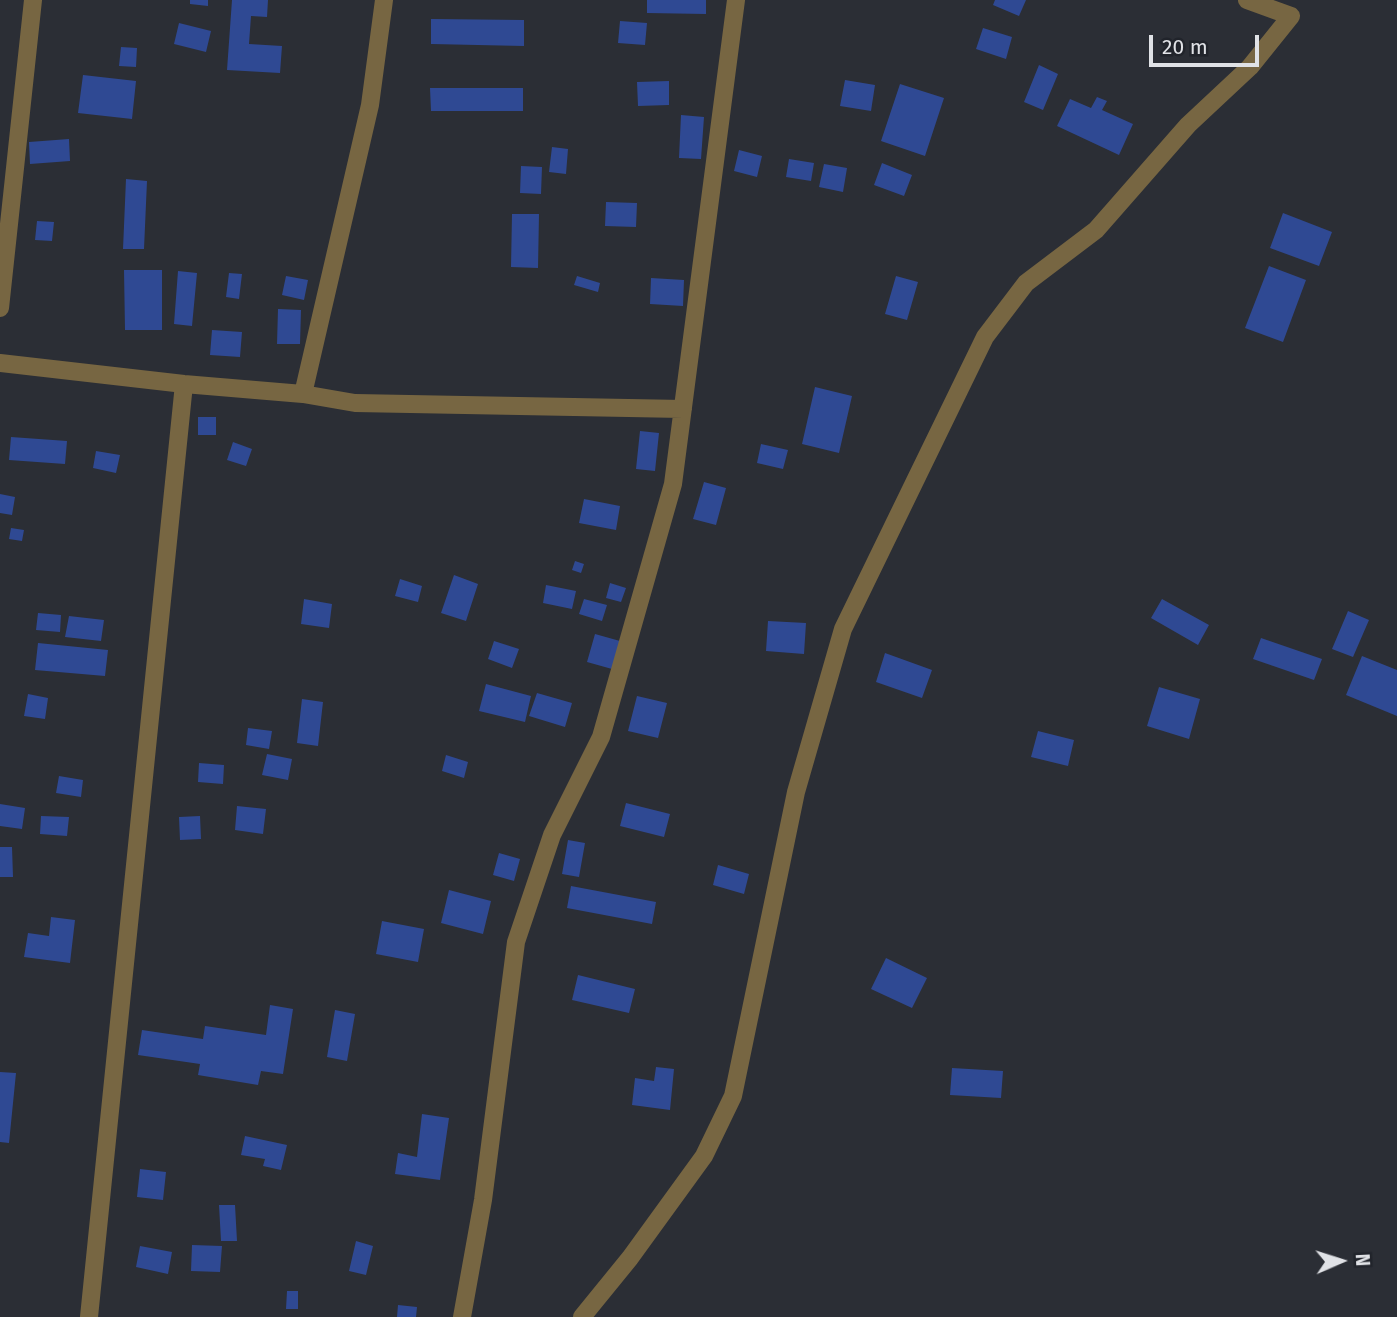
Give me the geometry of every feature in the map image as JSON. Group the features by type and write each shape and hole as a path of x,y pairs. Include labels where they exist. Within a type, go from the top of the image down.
{"street":[{"path":"0,308 33,0"},
{"path":"303,394 370,105 384,0"},
{"path":"462,1317 483,1200 516,942 552,835 601,737 673,484 736,0"},
{"path":"582,1317 630,1258 704,1156 733,1096 796,792 844,629 985,337 1026,283 1096,230 1188,125 1250,67 1291,16 1247,0"},
{"path":"0,363 184,384 303,394 355,403 683,409"},
{"path":"89,1317 184,384"}],"building":[{"path":"190,0 208,0 208,6 190,4"},
{"path":"232,0 268,0 267,17 251,16 249,44 282,46 280,73 227,70"},
{"path":"647,0 706,0 706,14 647,13"},
{"path":"995,0 1026,0 1019,16 993,5"},
{"path":"431,19 524,20 524,46 431,44"},
{"path":"620,21 647,23 645,45 618,43"},
{"path":"179,23 211,31 206,52 174,44"},
{"path":"983,28 1012,37 1006,59 976,49"},
{"path":"121,47 137,48 136,67 119,66"},
{"path":"1039,65 1058,74 1043,110 1024,102"},
{"path":"83,75 136,81 132,119 78,113"},
{"path":"845,80 875,85 871,111 840,106"},
{"path":"669,81 669,105 638,106 637,82"},
{"path":"900,84 944,98 925,156 881,141"},
{"path":"430,88 523,88 523,111 431,111"},
{"path":"1097,97 1107,101 1102,110 1133,124 1119,155 1057,126 1070,99 1091,108"},
{"path":"681,115 704,117 701,159 679,158"},
{"path":"69,139 70,161 30,164 29,142"},
{"path":"552,147 568,149 566,174 549,172"},
{"path":"739,150 762,156 757,177 734,171"},
{"path":"789,159 814,163 811,181 786,177"},
{"path":"882,163 912,175 904,196 874,185"},
{"path":"824,164 847,168 843,192 819,187"},
{"path":"521,166 542,167 541,194 520,193"},
{"path":"126,179 147,181 144,249 123,249"},
{"path":"606,202 637,203 636,227 605,226"},
{"path":"1283,213 1332,232 1319,266 1270,248"},
{"path":"512,214 539,214 538,268 511,267"},
{"path":"37,221 54,222 52,241 35,240"},
{"path":"1269,266 1306,280 1283,342 1245,328"},
{"path":"124,270 162,270 162,330 125,330"},
{"path":"178,271 197,273 192,326 174,324"},
{"path":"229,273 242,274 239,299 226,297"},
{"path":"286,276 308,280 304,300 282,295"},
{"path":"577,276 600,283 598,292 574,285"},
{"path":"896,276 918,282 907,320 885,314"},
{"path":"651,278 684,280 683,306 650,304"},
{"path":"278,309 301,310 300,344 277,344"},
{"path":"212,330 242,332 240,357 210,355"},
{"path":"815,387 852,396 839,453 802,444"},
{"path":"198,417 216,417 216,435 198,435"},
{"path":"640,431 659,433 655,471 636,469"},
{"path":"11,437 67,441 65,464 9,460"},
{"path":"233,442 252,449 246,466 227,460"},
{"path":"761,444 788,450 783,469 757,463"},
{"path":"96,451 120,455 116,473 93,468"},
{"path":"704,482 726,488 716,525 693,519"},
{"path":"0,494 15,497 12,515 0,513"},
{"path":"584,499 620,506 616,530 579,523"},
{"path":"11,528 24,530 22,541 9,539"},
{"path":"575,561 584,564 581,573 572,570"},
{"path":"454,575 478,584 466,621 441,613"},
{"path":"400,579 422,586 418,602 395,596"},
{"path":"610,583 626,588 621,602 606,598"},
{"path":"546,585 576,591 572,609 543,603"},
{"path":"304,599 332,604 329,628 301,624"},
{"path":"584,599 607,605 602,621 579,614"},
{"path":"1162,599 1209,625 1198,645 1151,618"},
{"path":"1348,611 1369,620 1353,657 1332,649"},
{"path":"38,613 61,615 60,632 36,630"},
{"path":"69,616 104,620 101,641 65,637"},
{"path":"768,621 806,623 804,654 766,651"},
{"path":"595,634 620,641 612,669 587,662"},
{"path":"1261,638 1322,659 1314,680 1253,659"},
{"path":"494,641 519,649 512,668 488,659"},
{"path":"38,643 108,650 105,676 35,670"},
{"path":"885,653 932,670 922,698 876,682"},
{"path":"1362,656 1397,670 1397,716 1346,695"},
{"path":"486,684 531,696 525,722 479,711"},
{"path":"1159,687 1200,699 1189,739 1147,726"},
{"path":"537,693 572,703 565,727 529,716"},
{"path":"28,694 48,698 45,719 24,716"},
{"path":"637,696 667,703 658,738 628,731"},
{"path":"302,699 323,702 318,746 297,743"},
{"path":"248,728 272,731 269,749 246,745"},
{"path":"1038,731 1074,740 1068,766 1031,757"},
{"path":"267,754 292,759 288,780 262,775"},
{"path":"446,755 468,762 464,778 442,771"},
{"path":"199,763 224,765 223,784 198,782"},
{"path":"59,776 83,780 81,797 56,793"},
{"path":"626,803 670,814 664,837 620,826"},
{"path":"0,804 25,808 22,829 0,826"},
{"path":"237,806 266,809 263,834 235,830"},
{"path":"41,816 69,817 67,836 40,834"},
{"path":"200,816 201,839 180,840 179,817"},
{"path":"568,840 585,843 579,877 562,874"},
{"path":"0,847 12,847 13,877 0,877"},
{"path":"499,853 520,859 514,881 493,875"},
{"path":"718,865 749,874 744,894 713,885"},
{"path":"571,886 656,902 652,924 567,908"},
{"path":"449,890 491,901 483,934 441,923"},
{"path":"51,917 75,920 70,963 24,957 28,933 49,936"},
{"path":"382,921 424,929 418,962 376,954"},
{"path":"886,958 927,978 912,1008 871,989"},
{"path":"578,975 635,989 629,1013 572,1000"},
{"path":"270,1005 293,1009 283,1074 261,1071 258,1085 198,1075 200,1064 138,1055 142,1030 203,1039 205,1026 266,1035"},
{"path":"335,1010 355,1014 347,1061 327,1057"},
{"path":"656,1067 674,1069 670,1110 632,1105 635,1078 654,1081"},
{"path":"952,1068 1003,1071 1001,1098 950,1095"},
{"path":"0,1072 16,1073 9,1143 0,1142"},
{"path":"422,1114 449,1118 440,1180 395,1174 398,1153 417,1157"},
{"path":"245,1136 287,1145 281,1170 263,1166 265,1159 241,1155"},
{"path":"140,1169 166,1172 163,1200 137,1197"},
{"path":"219,1205 235,1205 237,1241 221,1241"},
{"path":"356,1241 373,1246 366,1275 349,1271"},
{"path":"192,1245 222,1246 220,1272 191,1271"},
{"path":"140,1246 172,1252 168,1274 136,1267"},
{"path":"287,1291 298,1291 298,1309 286,1309"},
{"path":"398,1305 417,1307 416,1317 397,1317"}]}
